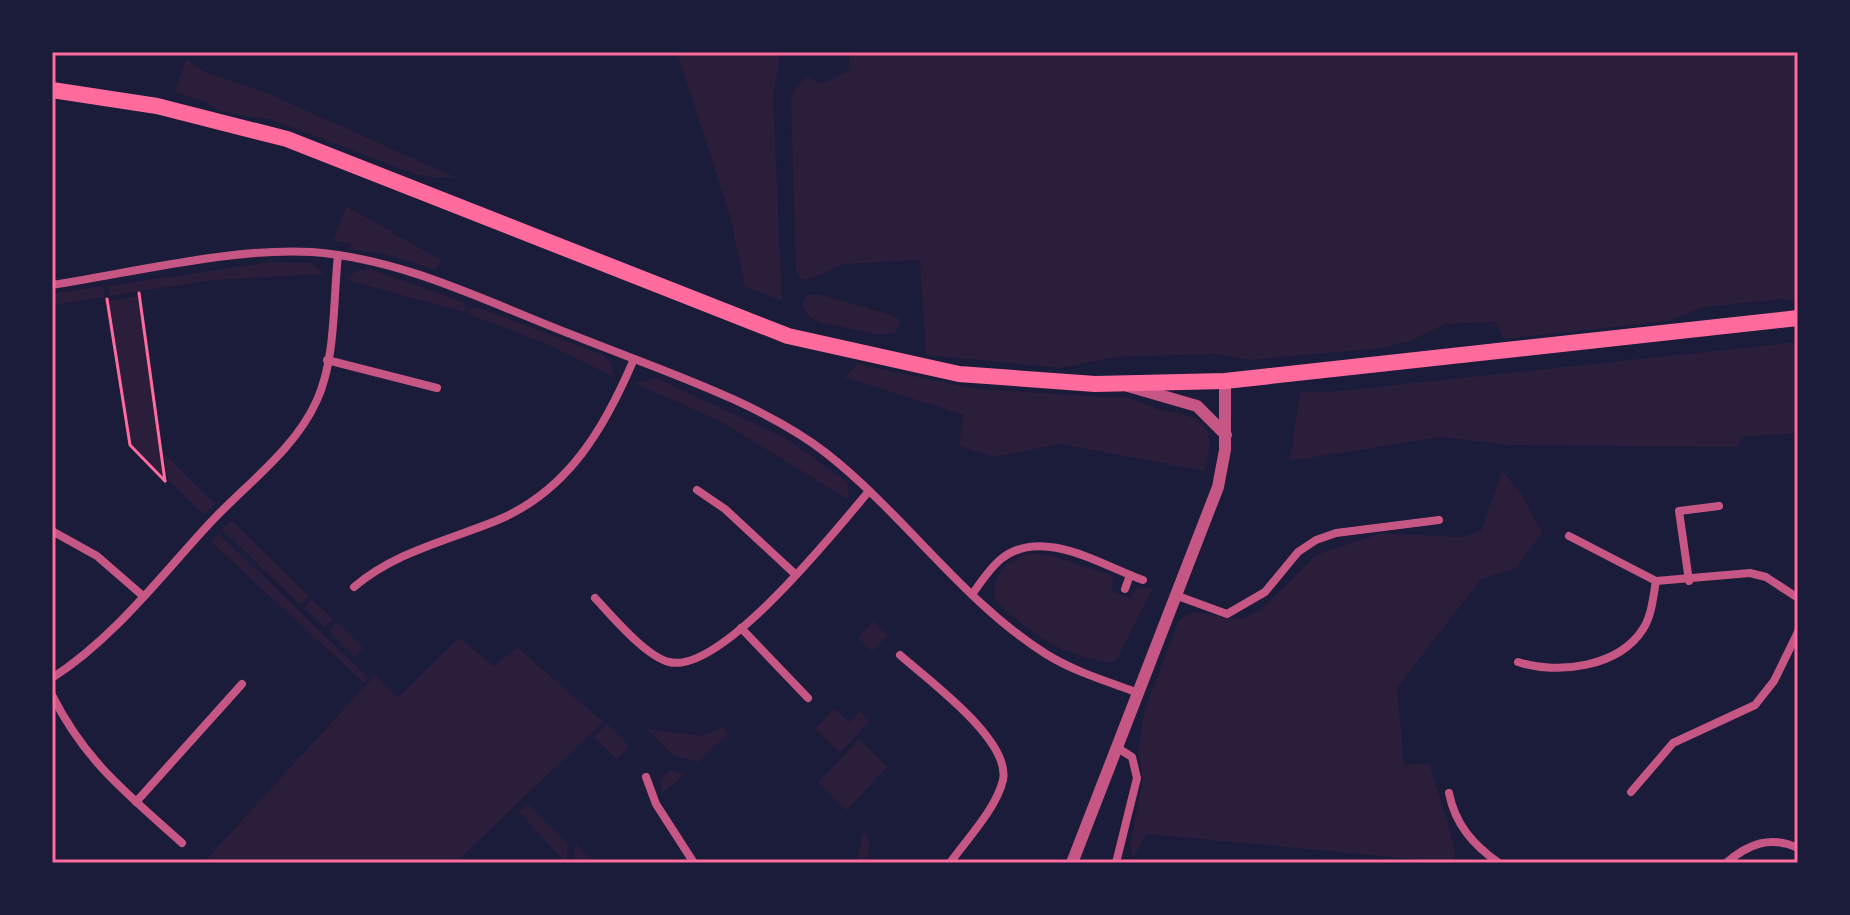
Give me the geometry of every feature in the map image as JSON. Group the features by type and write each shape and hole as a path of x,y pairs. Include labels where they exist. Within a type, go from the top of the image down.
{"main road":[{"path":"52,90 157,106 287,139 788,336 959,374 1031,382 1120,384 1225,381 1798,318"}],"street":[{"path":"52,285 273,252 338,255 413,272 634,359 790,428 827,454 869,491 1011,630 1048,656 1136,692"},
{"path":"52,678 87,653 143,596 294,435 317,401 327,360 338,255"},
{"path":"354,587 398,557 499,519 546,492 567,473 597,435 634,359"},
{"path":"327,360 437,388"},
{"path":"1072,863 1218,487 1226,435 1225,381"},
{"path":"1120,384 1197,406 1226,435"},
{"path":"697,490 725,509 795,574"},
{"path":"595,598 658,658 686,663 705,656 741,628 795,574 869,491"},
{"path":"1689,581 1679,511 1719,506"},
{"path":"1175,595 1227,614 1265,592 1298,552 1316,540 1336,533 1439,520"},
{"path":"52,531 97,556 143,596"},
{"path":"1569,536 1656,581 1689,581 1750,573 1766,577 1798,598"},
{"path":"973,593 999,560 1017,549 1037,544 1143,580"},
{"path":"1125,589 1130,575"},
{"path":"1518,662 1547,669 1570,667 1622,650 1644,628 1656,581"},
{"path":"741,628 808,698"},
{"path":"1631,792 1673,743 1755,705 1774,681 1798,632"},
{"path":"900,655 988,736 1004,771 998,794 950,863"},
{"path":"136,802 242,684"},
{"path":"52,695 89,758 182,843"},
{"path":"1116,747 1132,757 1137,773 1116,863"},
{"path":"646,777 656,804 694,863"},
{"path":"1449,793 1452,809 1465,833 1499,863"},
{"path":"1726,863 1745,849 1772,840 1798,848"}],"path":[{"path":"107,299 130,445 165,481 139,293"}],"shaded area":[{"path":"677,52 781,52 773,96 782,301 745,286 730,216"},
{"path":"850,52 1798,52 1798,302 1782,299 1703,307 1669,321 1504,339 1496,322 1445,324 1410,341 1383,348 1249,360 1216,354 1116,357 1060,368 926,355 920,260 844,264 806,280 800,278 796,269 791,99 795,87 809,76 814,81 824,83 849,70"},
{"path":"186,59 205,72 262,91 455,177 435,178 415,174 272,120 222,112 203,101 175,92"},
{"path":"346,206 442,260 435,270 385,254 349,249 351,243 333,241"},
{"path":"271,262 312,263 324,274 213,280 109,296 108,286"},
{"path":"370,269 460,301 466,306 464,312 346,280 356,271"},
{"path":"103,286 105,297 52,305 52,294"},
{"path":"818,294 892,315 900,320 896,333 878,335 811,318 802,306 806,295"},
{"path":"138,296 163,477 131,443 109,301"},
{"path":"470,308 480,308 603,355 612,366 616,378 547,344 468,314"},
{"path":"1798,342 1798,433 1740,437 1739,447 1509,445 1439,437 1290,461 1300,392 1329,392"},
{"path":"858,364 976,389 1126,398 1189,416 1198,420 1208,433 1210,442 1205,471 1060,444 995,457 959,446 964,415 844,377"},
{"path":"656,378 787,439 847,482 849,500 720,421 634,383"},
{"path":"163,453 215,504 204,515 168,479"},
{"path":"1502,471 1521,493 1542,533 1516,568 1481,579 1397,688 1404,765 1429,763 1449,828 1455,863 1147,834 1133,858 1130,845 1143,780 1138,750 1144,712 1179,620 1192,612 1241,619 1259,611 1316,555 1382,533 1460,537 1481,531"},
{"path":"231,520 309,596 300,605 222,529"},
{"path":"219,534 369,678 364,683 211,542"},
{"path":"1029,553 1049,555 1110,575 1114,580 1111,591 1129,598 1138,587 1153,588 1116,661 1109,663 1092,659 1047,641 995,600 994,591 1002,570"},
{"path":"312,599 333,619 325,627 304,608"},
{"path":"873,621 888,635 872,651 858,638"},
{"path":"337,622 363,648 355,657 329,631"},
{"path":"459,638 494,666 517,647 603,722 455,863 203,863 375,675 398,697"},
{"path":"834,708 849,722 860,711 869,721 840,753 815,729"},
{"path":"607,724 629,746 617,759 594,737"},
{"path":"722,727 728,734 698,762 674,756 647,729 703,736"},
{"path":"859,739 887,767 847,810 818,783"},
{"path":"670,770 685,774 661,795 661,780"},
{"path":"527,804 568,844 566,863 519,812"},
{"path":"863,832 869,840 867,863 856,863"},
{"path":"576,844 596,863 573,863"}]}
